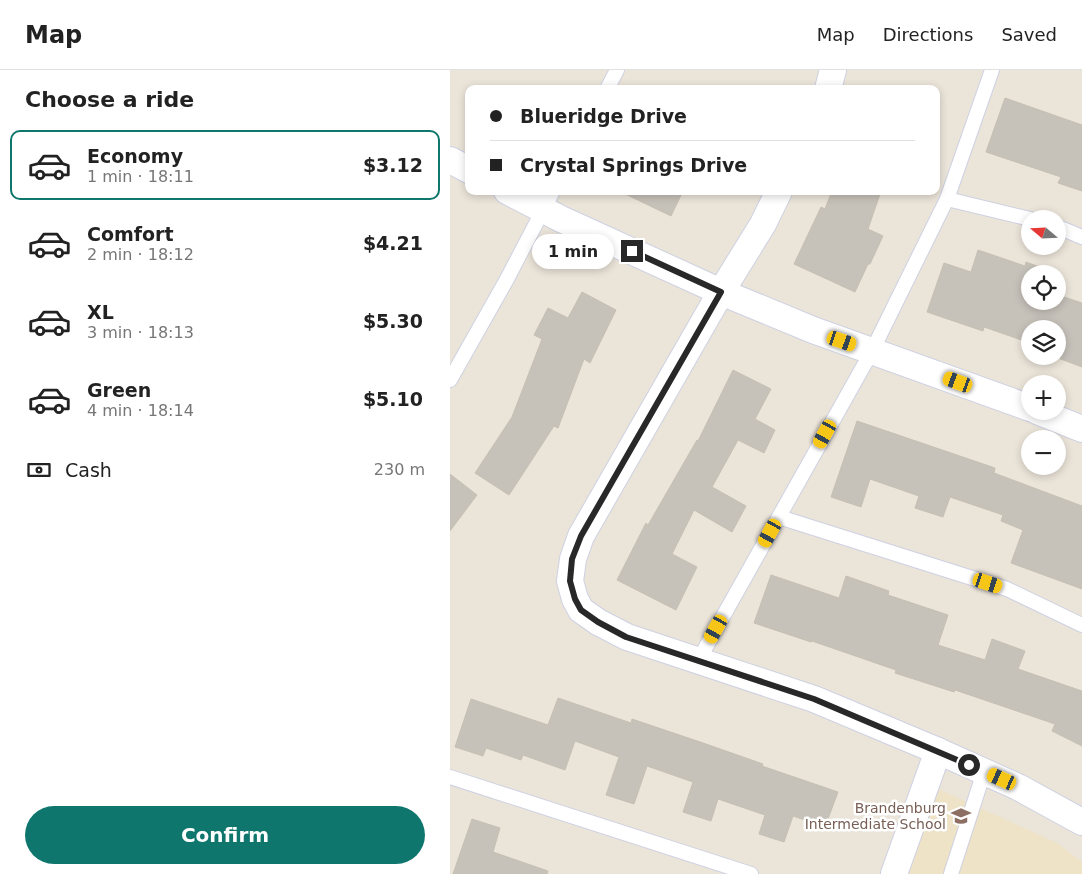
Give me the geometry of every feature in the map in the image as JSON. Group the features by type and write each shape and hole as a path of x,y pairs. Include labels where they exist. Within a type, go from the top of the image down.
{"street":[{"path":"829,85 833,70"},
{"path":"450,160 465,168"},
{"path":"524,195 549,201 721,292 813,330 1021,405"},
{"path":"777,195 763,224 721,292 581,536 572,559 570,581 575,599 581,610 598,622 626,637 814,699 1018,787 1082,822"},
{"path":"1061,420 1082,428"},
{"path":"894,874 938,751"}],"lane":[{"path":"610,85 617,70"},
{"path":"698,661 872,351 948,199 992,70"},
{"path":"948,199 1021,217"},
{"path":"450,380 549,201"},
{"path":"1066,230 1082,237"},
{"path":"778,517 1006,589 1082,625"},
{"path":"951,874 984,772"},
{"path":"450,777 751,874"}],"shaded area":[{"name":"Brandenburg Intermediate School","path":"936,788 1057,843 1082,862 1082,874 906,874"}],"building":[{"path":"1005,98 1082,125 1082,191 1058,183 1061,177 986,152"},
{"path":"627,195 681,195 671,216"},
{"path":"830,195 880,195 868,229 883,236 855,292 794,264 821,207 825,209"},
{"path":"978,250 1022,265 1021,310 1066,310 1066,298 1082,303 1082,367 1066,361 1066,320 1021,320 1021,340 984,327 983,331 927,312 944,263 971,272"},
{"path":"582,292 616,310 590,363 584,359 558,428 554,426 509,495 475,473 512,417 542,339 534,335 548,308 568,318"},
{"path":"733,370 771,389 755,419 775,430 764,453 738,440 712,487 746,506 732,532 694,510 672,554 697,567 676,610 617,580 646,523 648,525 698,441"},
{"path":"857,421 995,468 994,473 1082,506 1082,589 1011,563 1023,530 1001,521 1003,515 950,497 943,517 915,508 919,496 870,479 861,507 831,497"},
{"path":"450,474 477,495 450,531"},
{"path":"771,575 839,598 846,576 889,591 888,595 948,615 938,645 985,660 992,639 1025,651 1018,669 1082,691 1082,746 1052,731 1055,724 955,690 954,692 895,673 896,670 754,623"},
{"path":"558,698 631,723 632,719 838,792 825,827 793,816 784,842 759,834 765,815 718,799 711,821 683,812 693,782 647,766 634,804 606,795 619,757 575,741 565,770 523,755 521,760 486,748 483,756 455,747 471,699 548,725"},
{"path":"472,819 500,828 493,852 548,871 547,874 453,874"}],"place":[{"name":"Brandenburg Intermediate School","path":"961,816"}],"route":[{"path":"632,251 721,292 581,536 572,559 570,581 575,599 581,610 598,622 626,637 814,699 969,765"}]}
